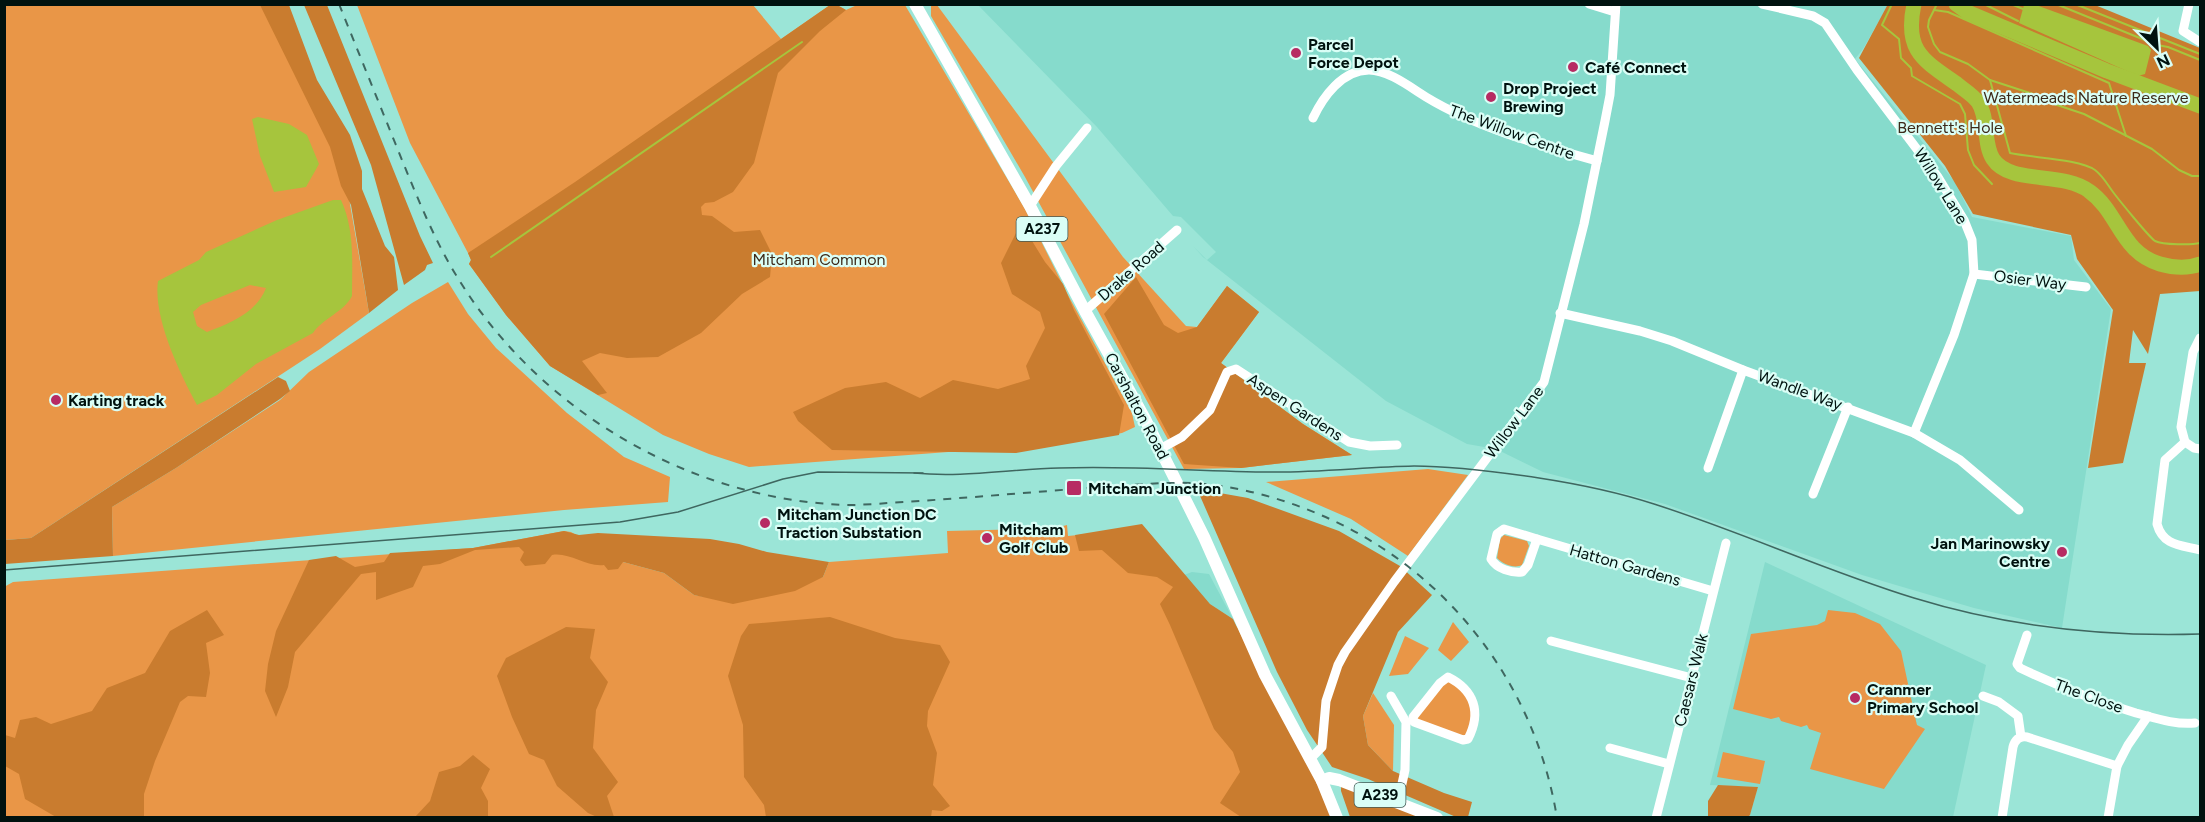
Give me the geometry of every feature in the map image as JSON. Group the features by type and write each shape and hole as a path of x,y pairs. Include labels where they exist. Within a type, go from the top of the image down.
{"main road":[{"name":"Carshalton Road","path":"919,7 1162,452 1198,524 1265,675 1311,758 1337,818"},
{"name":"A239","path":"1322,781 1329,778 1339,780 1437,818"}],"street":[{"path":"1589,4 1615,8"},
{"name":"Willow Lane","path":"1762,4 1813,16 1825,23 1857,70 1938,177 1964,220 1972,240 1974,274 1954,335 1914,433"},
{"path":"2189,4 2183,31 2200,42"},
{"name":"Willow Lane","path":"1311,758 1322,747 1326,701 1338,665 1394,582 1544,382 1584,224 1610,95 1615,8"},
{"name":"The Willow Centre","path":"1312,118 1321,100 1343,79 1356,72 1372,70 1390,76 1459,116 1597,161"},
{"path":"1029,206 1056,166 1087,128"},
{"name":"Drake Road","path":"1085,311 1178,230"},
{"name":"Osier Way","path":"1974,274 2086,287"},
{"name":"Wandle Way","path":"1560,313 1640,331 1672,341 1743,370 1914,433 1950,453 2019,510"},
{"path":"2200,338 2193,352 2181,427 2185,442 2194,448 2200,448"},
{"name":"Aspen Gardens","path":"1162,452 1182,437 1210,410 1227,372 1236,369 1349,442 1370,446 1397,446"},
{"path":"1708,468 1743,370"},
{"path":"1813,494 1848,407"},
{"path":"2185,442 2165,460 2157,524 2164,539 2200,550"},
{"name":"Hatton Gardens","path":"1537,539 1528,565 1522,572 1510,572 1493,562 1493,547 1497,534 1501,530 1511,531 1713,591"},
{"name":"Caesars Walk","path":"1656,818 1726,543"},
{"name":"The Close","path":"2027,636 2017,664 2020,668 2097,701 2180,724 2195,723"},
{"path":"1551,641 1692,678"},
{"path":"1391,696 1410,721 1463,740 1468,739 1475,718 1474,708 1460,683 1448,677 1440,683 1410,721 1405,770 1398,802"},
{"path":"1983,696 1999,702 2018,716 2020,737"},
{"path":"2108,818 2117,766 2128,744 2148,716"},
{"path":"2002,818 2013,747 2020,737 2027,737 2117,766"},
{"path":"1610,748 1669,764"}],"shaded area":[{"path":"978,5 1888,5 1855,59 1955,182 1972,217 2071,236 2074,260 2111,309 2062,628 1974,608 1862,575 1665,504 1543,472 1496,449 1467,444 1386,401 1203,257 1193,246 1207,260 1216,252 1181,217 1173,216 1097,127"},
{"path":"2024,5 2036,5 2148,46 2151,50 2145,74 2138,76 2019,23"},
{"path":"258,117 289,124 307,135 319,164 306,187 274,192 260,156 252,119"},
{"path":"333,200 341,200 351,235 352,296 313,333 256,364 217,395 197,405 175,361 163,327 159,311 158,281 199,260 206,252 277,220","holes":["250,285 266,288 256,304 234,321 207,332 197,326 193,312 201,305"]},
{"name":"Cranmer Primary School","path":"1765,562 1986,665 1953,817 1748,817 1758,787 1710,785"},
{"path":"1192,572 1209,574 1233,619 1210,604 1184,575"}],"green space":[{"name":"Watermeads Nature Reserve","path":"1888,4 2095,5 2200,48 2200,291 2160,294 2148,354 2133,330 2129,363 2146,363 2123,463 2088,468 2113,310 2077,259 2071,235 1973,214 1945,166 1859,58"},
{"path":"5,5 283,5 339,141 369,313 320,349 31,538 5,540"},
{"path":"260,5 289,5 317,80 350,135 362,171 362,189 385,246 394,257 398,290 369,313 351,205 341,186 330,147"},
{"path":"304,5 327,5 433,263 427,265 425,270 404,285 371,165"},
{"name":"Mitcham Common","path":"357,5 753,5 781,39 830,5 837,5 846,10 857,5 905,5 1025,209 1069,297 1132,413 1135,427 1122,433 1068,443 749,467 663,435 550,366 506,315 469,264 471,260 468,253 410,143"},
{"path":"830,5 837,5 846,10 820,31 778,73 754,163 733,192 714,202 705,203 701,207 702,215 712,216 734,232 760,230 772,254 770,277 742,294 701,333 658,357 627,358 600,353 582,361 607,393 598,395 550,366 506,315 469,264 471,260 468,253 575,182"},
{"path":"931,5 937,5 1123,257 1186,326 1197,327 1227,286 1259,312 1221,363 1303,424 1352,455 1241,468 1184,469 1025,177 931,16"},
{"path":"1021,223 1045,262 1063,284 1074,310 1124,405 1119,435 1016,453 832,450 798,421 793,412 845,388 886,382 920,398 953,380 998,389 1030,379 1026,366 1045,328 1040,312 1012,294 1001,263"},
{"path":"1136,277 1164,325 1178,333 1197,327 1227,286 1259,312 1221,363 1303,424 1352,455 1241,468 1184,464 1104,314"},
{"path":"448,282 468,314 496,348 567,413 624,457 670,477 668,502 564,510 113,556 112,507 280,400 309,372 412,303"},
{"path":"278,377 286,381 290,391 280,399 176,468 112,507 113,556 5,564 5,540 31,538"},
{"path":"1428,469 1468,475 1408,556 1351,519 1266,482"},
{"path":"1197,489 1248,498 1339,531 1400,566 1432,595 1398,632 1363,716 1368,745 1393,771 1444,793 1472,802 1468,817 1456,817 1368,779 1332,767 1307,730 1277,672"},
{"path":"1142,524 1210,604 1233,619 1259,673 1316,776 1331,817 1241,817 1220,803 1240,772 1233,752 1214,729 1160,604 1173,587 1157,577 1128,573 1102,550 1079,551 1075,535"},
{"name":"Mitcham Golf Club","path":"1067,525 1068,536 1139,529 1205,609 1237,627 1332,817 5,817 4,587 13,582 473,548 564,531 571,532 623,562 664,573 694,595 712,598 823,577 829,562 948,553 947,531 1024,529 1039,532"},
{"path":"564,531 579,535 598,533 710,539 767,552 829,562 823,577 795,591 733,604 694,595 664,573 623,562 618,569 608,570 604,565 552,555 545,564 525,566 520,560 524,552 519,547 475,550 440,564 423,566 413,587 376,600 376,572 361,574 295,652 288,687 276,717 265,691 268,664 276,631 309,560 336,556 355,567 384,562 390,553 473,548"},
{"path":"1504,535 1527,541 1529,546 1522,565 1509,565 1497,558 1500,539"},
{"path":"207,610 224,635 206,643 210,673 206,697 188,696 180,702 144,794 144,817 56,817 25,799 19,774 5,766 5,735 15,738 20,720 36,717 51,724 92,711 107,688 145,673 170,631"},
{"path":"1828,610 1855,613 1880,624 1901,651 1917,725 1925,729 1884,789 1810,769 1821,733 1809,729 1807,725 1801,727 1781,721 1779,717 1771,719 1733,709 1751,634 1817,625 1825,621"},
{"path":"830,617 895,638 940,645 950,662 928,711 927,726 937,753 933,785 950,806 942,811 932,810 931,817 766,817 764,805 744,777 743,725 728,676 741,636 749,624"},
{"path":"1453,622 1469,642 1451,661 1438,650"},
{"path":"566,627 595,629 590,658 608,682 596,710 593,748 618,782 607,796 614,817 597,817 588,813 557,786 544,760 529,754 497,676 506,658"},
{"path":"1405,636 1429,648 1408,674 1389,676"},
{"path":"1453,681 1477,708 1465,737 1415,721 1441,683"},
{"path":"1373,693 1394,725 1393,771 1368,745 1363,716"},
{"path":"1723,752 1765,761 1760,784 1717,777"},
{"path":"473,755 490,769 481,788 488,801 488,817 415,817 430,801 439,772 460,766"},
{"path":"1718,785 1758,787 1748,817 1708,817 1708,801"},
{"path":"1341,786 1422,817 1350,817"}],"waterway":[{"path":"1892,4 1882,25 1899,39 1901,58 1911,68 1912,76 1960,104 1965,114 1968,150 1974,165 1992,184"},
{"path":"1914,4 1912,20 1914,44 1926,61 1978,102 1984,116 1990,153 2001,167 2024,175 2065,181 2089,191 2107,210 2128,241 2147,258 2175,267 2200,264"},
{"path":"1937,4 1928,27 1934,44 1940,52 1968,64 1990,80 2084,114 2152,149 2179,170 2192,176 2200,176"},
{"path":"1956,4 1967,12 2107,71 2200,106"},
{"path":"1984,4 2018,21"},
{"path":"2011,4 2023,9"},
{"path":"2056,4 2200,60"},
{"path":"2075,4 2200,54"},
{"path":"1934,10 1948,12 2109,83 2126,136"},
{"path":"491,257 802,42"},
{"path":"2138,76 2138,82"},
{"path":"1990,80 2010,153 2088,166 2100,175 2155,241 2178,244 2200,243"}],"tram line":[{"path":"914,473 968,474 1086,467 1293,472 1414,466 1493,472 1568,483 1640,500 1687,515 1881,587 1949,608 2020,623 2092,632 2200,634"},
{"path":"4,570 620,522 678,512 783,479 818,472 923,473"}],"railway":[{"path":"339,4 420,204 456,275 490,323 529,367 574,406 623,439 676,466 731,486 788,499 863,505 1139,484 1191,483 1250,492 1306,509 1354,531 1398,559 1438,592 1473,630 1503,672 1527,717 1545,766 1557,818"}],"place":[{"name":"Parcel Force Depot","path":"1296,53"},
{"name":"Café Connect","path":"1573,67"},
{"name":"Drop Project Brewing","path":"1491,97"},
{"name":"Karting track","path":"56,400"},
{"name":"Mitcham Junction","path":"1074,488"},
{"name":"Mitcham Junction DC Traction Substation","path":"765,523"},
{"name":"Mitcham Golf Club","path":"987,538"},
{"name":"Jan Marinowsky Centre","path":"2062,552"},
{"name":"Cranmer Primary School","path":"1855,698"}],"park label":[{"name":"Bennett's Hole","path":"1950,127"}]}
